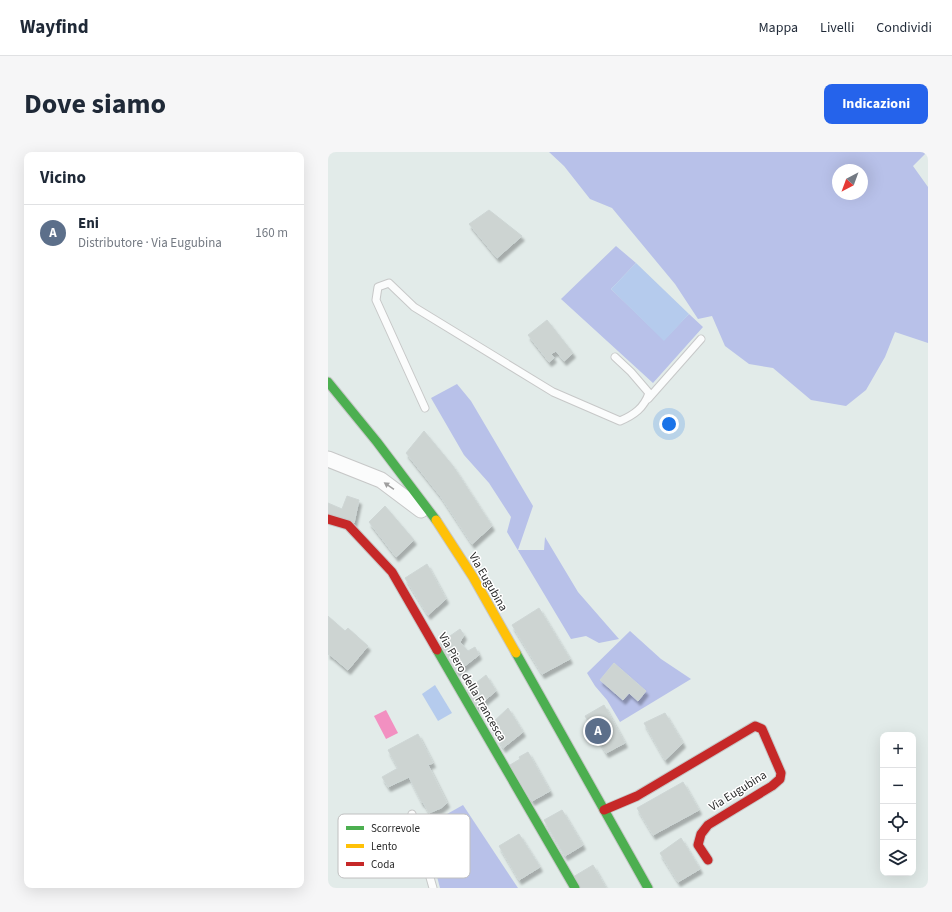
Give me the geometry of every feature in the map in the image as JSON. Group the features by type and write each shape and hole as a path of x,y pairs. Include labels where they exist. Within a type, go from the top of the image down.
{"street":[{"name":"Via Eugubina","path":"328,382 368,430 441,527 473,578 648,888"},
{"path":"328,459 380,480 408,499 441,527"},
{"name":"Via Piero della Francesca","path":"328,519 348,525 362,538 392,572 574,888"},
{"name":"Via Eugubina","path":"604,810 638,796 755,726 762,728 781,773 780,779 772,786 708,825 701,834 698,845 708,860"}],"lane":[{"path":"425,408 376,300 378,287 389,283 414,307 553,392 620,420 634,415 646,403 701,339"},
{"path":"615,357 631,372 648,393 646,403"},
{"path":"430,878 433,888"}],"shaded area":[{"path":"549,152 927,152 913,166 928,187 928,343 895,332 885,357 866,390 846,406 811,400 773,368 749,364 725,346 712,316 698,319 675,284 612,208 590,199 564,166"},
{"path":"616,246 636,263 611,289 664,340 689,314 703,327 653,383 561,299"},
{"path":"636,263 689,314 664,341 611,289"},
{"path":"457,384 471,401 533,506 518,550 544,550 545,537 578,592 619,639 599,643 586,636 571,639 507,532 511,517 489,483 464,455 431,398"},
{"path":"630,631 661,659 691,679 620,722 607,700 595,686 587,673"},
{"path":"435,685 452,713 438,721 422,694"},
{"path":"386,710 398,733 386,739 374,716"},
{"path":"463,805 469,814 447,814"},
{"path":"470,816 518,888 440,888 437,878 470,878"}],"building":[{"path":"489,210 522,236 497,258 469,224"},
{"path":"547,320 573,353 564,361 556,351 551,354 554,358 549,362 528,335"},
{"path":"424,431 453,466 492,526 472,544 441,497 406,453"},
{"path":"347,496 359,500 354,523 328,515 328,503 342,509"},
{"path":"385,506 414,540 396,557 369,522"},
{"path":"427,564 446,599 428,615 405,578"},
{"path":"539,608 570,659 542,674 512,625"},
{"path":"328,616 345,631 348,628 368,646 348,670 329,654 328,655"},
{"path":"460,629 464,635 460,642 468,651 475,647 479,655 457,672 440,643"},
{"path":"614,663 646,691 638,701 629,693 623,700 600,680"},
{"path":"486,675 496,691 477,707 467,690"},
{"path":"604,705 625,743 606,753 585,716"},
{"path":"508,708 523,732 503,748 490,725"},
{"path":"665,713 683,743 665,760 644,723"},
{"path":"418,734 433,763 428,765 447,803 441,808 429,813 423,802 422,803 409,777 388,787 382,777 398,768 388,750"},
{"path":"528,752 550,791 532,801 510,765 520,759 519,757"},
{"path":"683,782 699,810 653,835 637,808"},
{"path":"562,810 583,845 565,856 544,820"},
{"path":"519,834 540,867 519,880 499,846"},
{"path":"681,838 700,869 678,882 660,853"},
{"path":"593,865 606,888 580,888 573,877"}],"traffic: fast":[{"path":"328,382 377,442 436,520"},
{"path":"437,650 575,888"},
{"path":"516,653 648,888"}],"traffic: slow":[{"path":"436,520 473,577 516,653"}],"traffic: jam":[{"path":"328,519 348,525 392,572 437,650"},
{"path":"604,810 637,796 755,726 762,729 781,773 780,779 772,786 708,825 701,834 698,845 708,860"}],"place":[{"name":"Eni","path":"598,731"}]}
